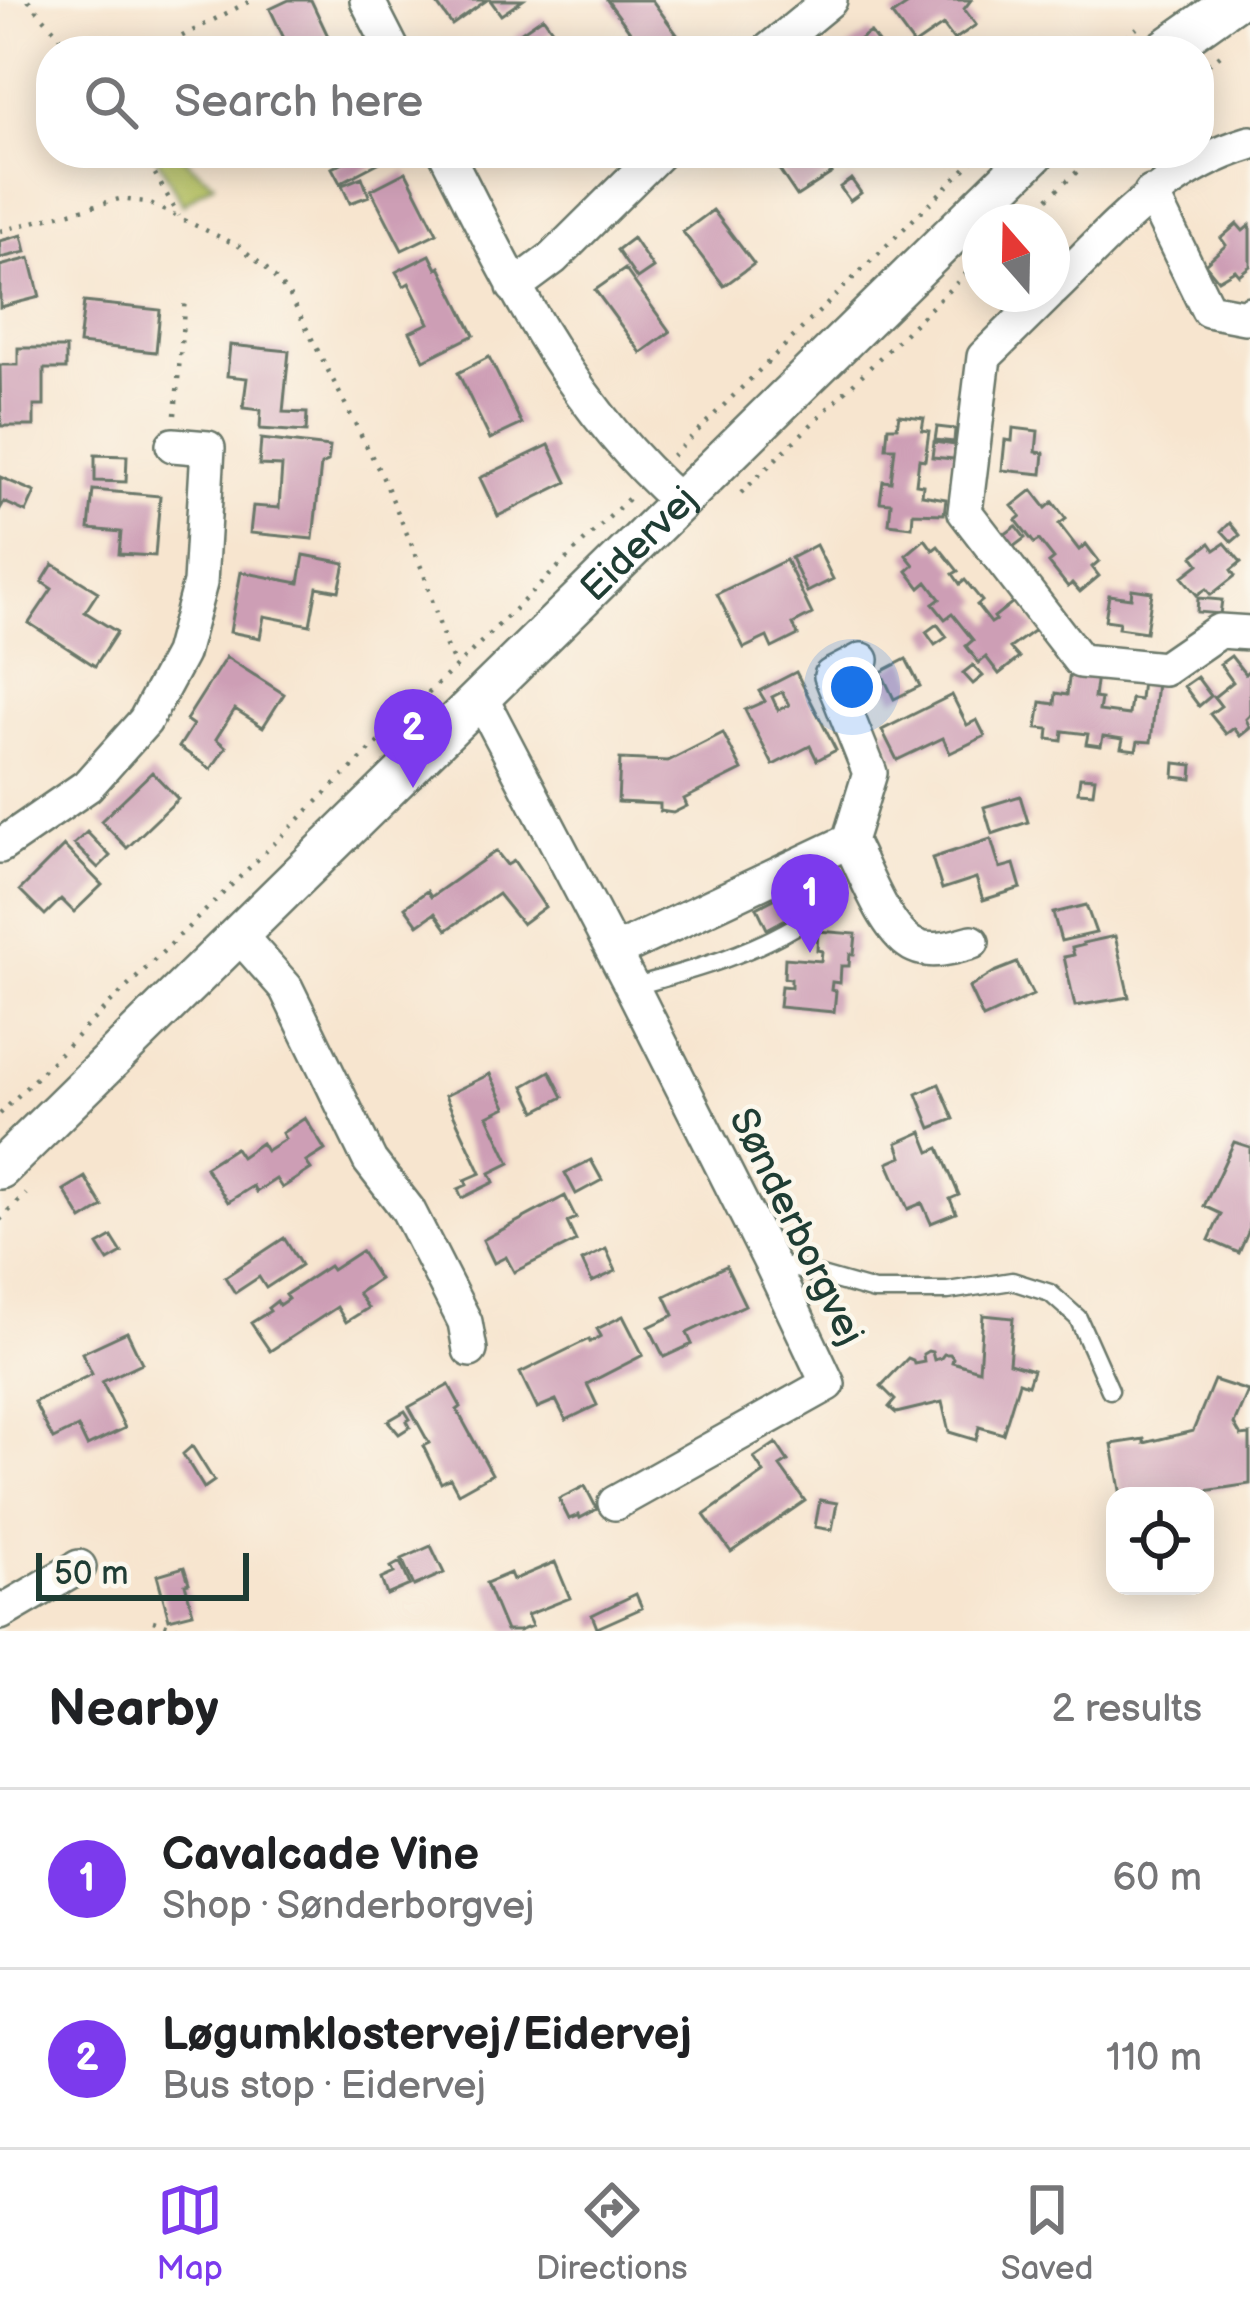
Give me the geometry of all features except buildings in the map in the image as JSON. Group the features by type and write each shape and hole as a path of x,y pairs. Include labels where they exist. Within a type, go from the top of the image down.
{"street":[{"path":"367,0 385,36"},
{"path":"786,36 830,0"},
{"path":"1184,36 1235,0"},
{"path":"1214,158 1250,143"},
{"path":"454,168 564,372 599,419 665,489"},
{"path":"514,287 553,258 644,168"},
{"name":"Eidervej","path":"7,1149 239,934 469,683 665,489 1019,168"},
{"path":"1070,272 1151,193 1192,168"},
{"path":"1151,193 1208,310 1245,317 1250,313"},
{"path":"1030,312 984,357 965,512 1079,661 1164,669 1219,631 1250,633"},
{"path":"0,846 87,786 146,721 181,654 200,583 208,448 173,445"},
{"path":"862,660 831,676 870,772 850,841 895,931 916,947 940,950 972,943"},
{"name":"Sønderborgvej","path":"469,683 632,987 828,1384 615,1503"},
{"path":"614,952 850,841"},
{"path":"239,934 286,988 370,1160 408,1210 437,1266 465,1322 470,1349"},
{"path":"0,1613 79,1567"}],"lane":[{"path":"632,987 731,958 794,927"},
{"path":"770,1261 874,1291 948,1291 1012,1281 1050,1292 1078,1318 1110,1390"}],"path":[{"path":"28,0 60,36"},
{"path":"183,36 252,0"},
{"path":"152,168 180,218"},
{"path":"0,1114 91,1022 469,683 665,489 967,168"},
{"path":"1041,204 1081,168"},
{"path":"0,231 119,199 146,202 238,246 268,270 290,296 385,482 424,574 446,646 469,683"},
{"path":"173,445 185,298"},
{"path":"154,1621 188,1631"}],"green space":[{"path":"163,168 195,168 214,183 183,204"}],"place":[{"name":"Løgumklostervej/Eidervej","path":"413,788"},
{"name":"Cavalcade Vine","path":"810,953"}]}
